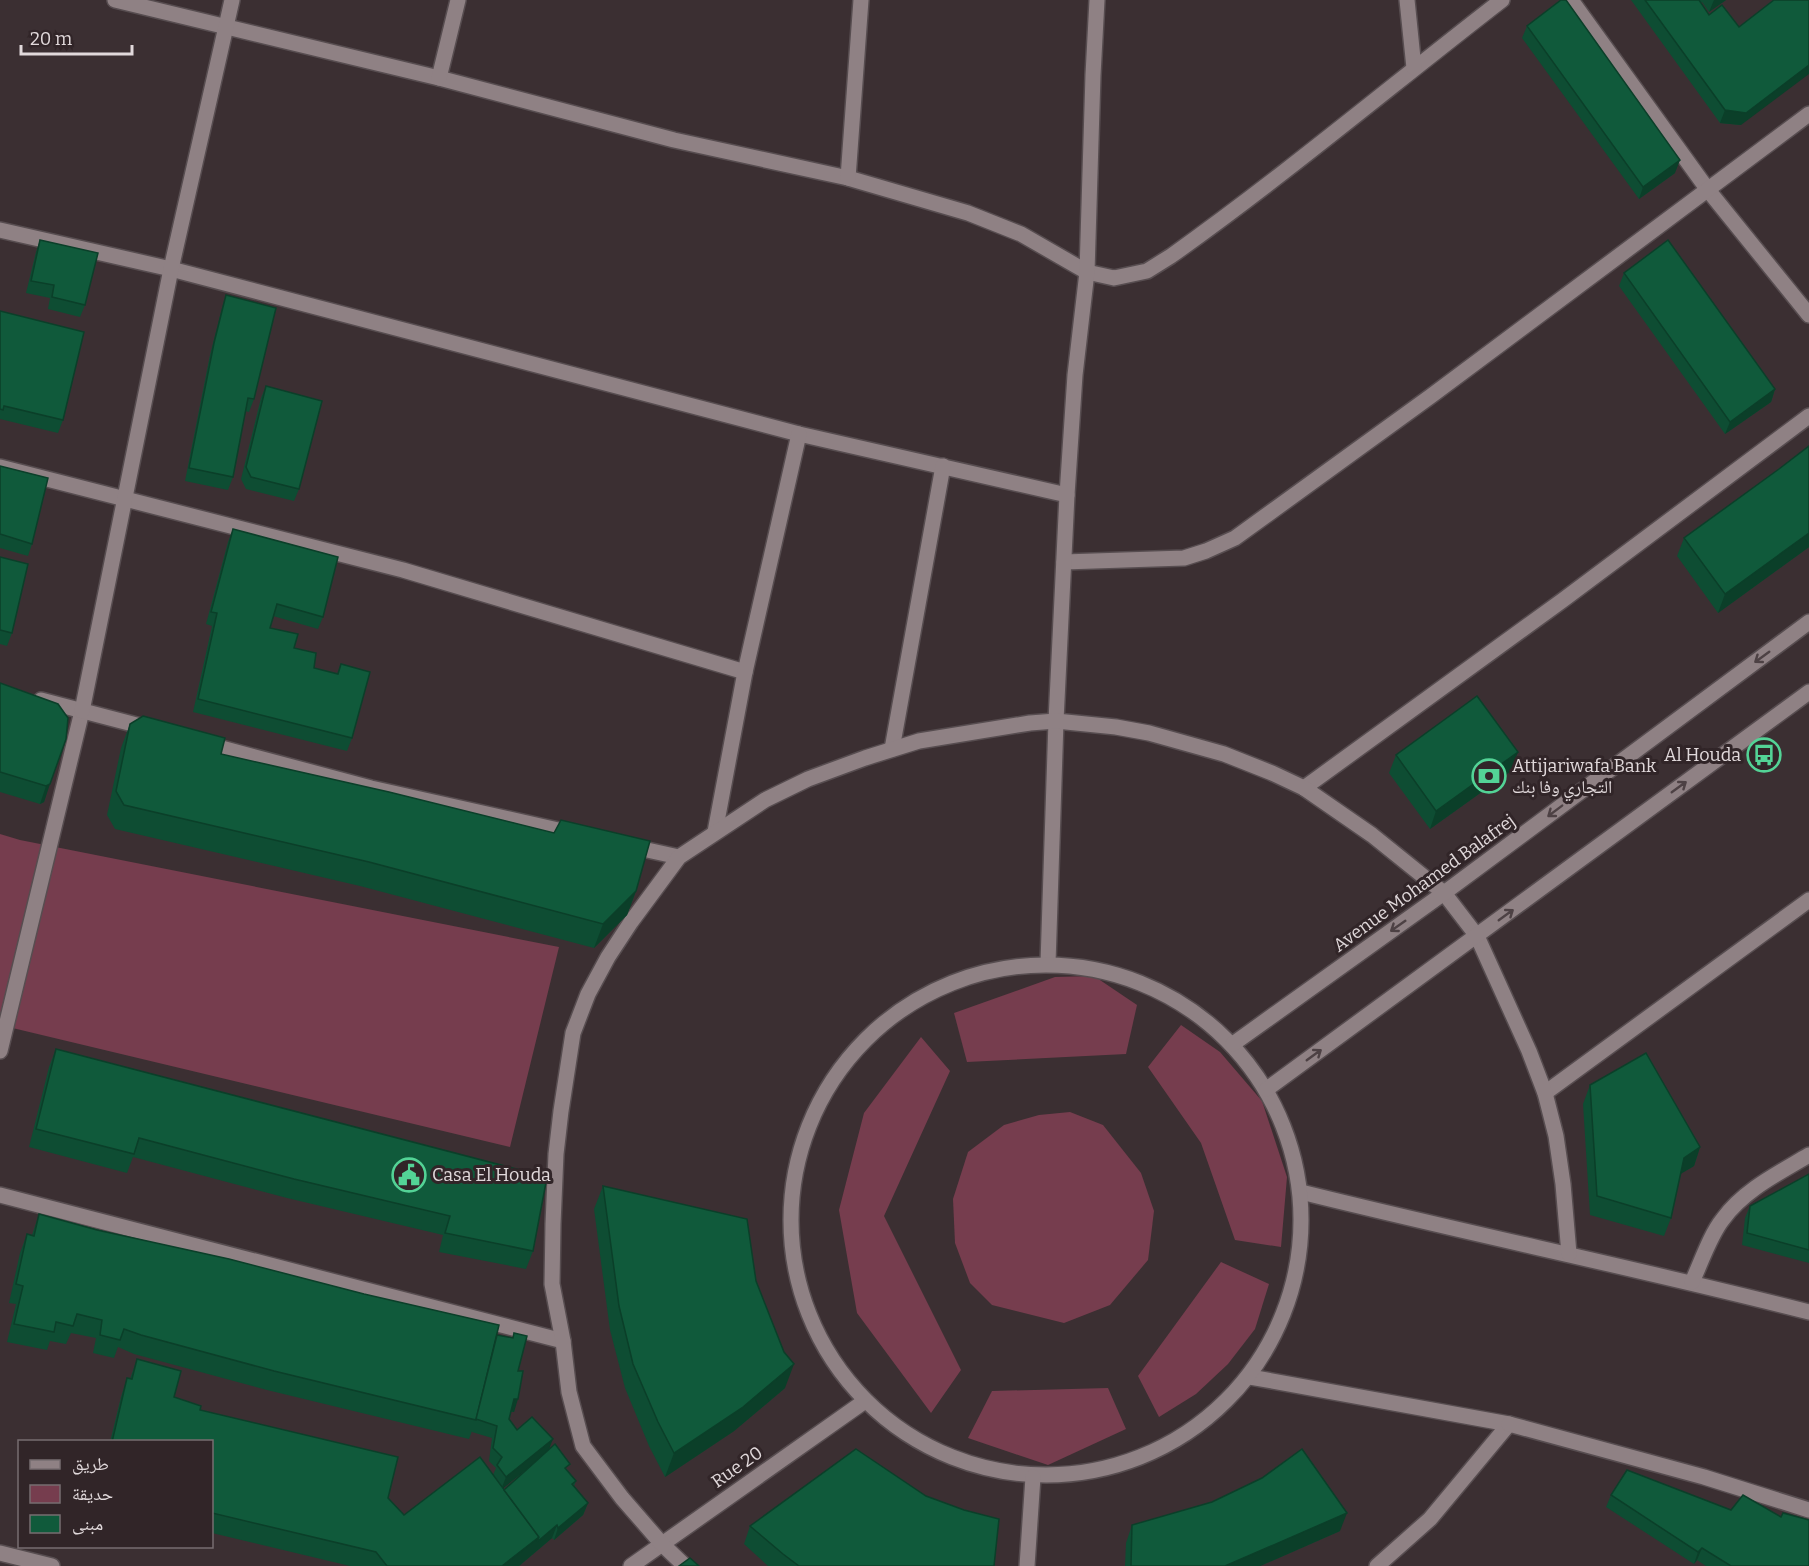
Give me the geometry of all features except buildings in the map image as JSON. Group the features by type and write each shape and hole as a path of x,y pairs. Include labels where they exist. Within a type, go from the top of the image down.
{"street":[{"path":"115,0 439,78 674,140 848,178 968,213 1021,234 1087,272 1114,278 1147,270 1171,256 1310,153 1502,0"},
{"path":"0,1051 82,711 171,269 232,0"},
{"path":"439,78 458,0"},
{"path":"848,178 861,0"},
{"path":"1048,963 1056,721 1067,495 1075,375 1087,272 1097,0"},
{"path":"1407,0 1414,68"},
{"path":"1571,0 1708,190 1809,315"},
{"path":"1064,562 1184,558 1235,538 1809,114"},
{"path":"0,230 171,269 799,434 1067,495"},
{"path":"1304,788 1563,600 1809,416"},
{"path":"715,832 745,672 799,434"},
{"path":"892,749 943,466"},
{"path":"0,467 403,570 745,672"},
{"name":"Avenue Mohamed Balafrej","path":"1233,1044 1444,893 1809,622"},
{"path":"1267,1089 1809,692"},
{"path":"31,698 163,732"},
{"path":"685,1566 662,1544 622,1498 583,1446 569,1392 563,1341 552,1284 553,1196 561,1111 573,1033 588,994 608,957 679,857 765,800 808,779 892,749 966,732 1056,721 1116,727 1149,733 1224,754 1272,773 1304,788 1372,835 1444,893 1477,936 1545,1094 1556,1136 1569,1254"},
{"path":"186,739 371,788 588,837"},
{"path":"610,842 679,857"},
{"path":"1545,1094 1809,900"},
{"path":"1048,963 1117,973 1138,982 1179,1001 1233,1044 1267,1089 1301,1192 1300,1257 1283,1320 1250,1377 1207,1421 1154,1454 1095,1473 1033,1477 987,1470 943,1454 902,1431 865,1401 831,1358 807,1309 794,1255 792,1200 802,1146 823,1095 855,1051 895,1013 942,986 994,969 1048,963"},
{"path":"1692,1282 1721,1221 1736,1202 1809,1155"},
{"path":"1301,1192 1431,1224 1692,1282 1809,1312"},
{"path":"0,1195 563,1341"},
{"path":"1250,1377 1509,1424 1704,1477 1809,1510"},
{"name":"Rue 20","path":"631,1566 865,1401"},
{"path":"1377,1566 1430,1519 1509,1424"},
{"path":"1027,1566 1033,1477"},
{"path":"0,1553 52,1566"}],"green space":[{"path":"0,834 20,840 559,947 510,1147 0,1025"},
{"path":"1094,976 1137,1005 1126,1054 967,1062 954,1013 1055,977"},
{"path":"1181,1025 1220,1052 1262,1101 1287,1177 1281,1247 1235,1240 1201,1143 1148,1067"},
{"path":"921,1037 950,1071 884,1216 961,1370 931,1413 857,1313 839,1210 864,1113"},
{"path":"1070,1112 1103,1125 1141,1173 1154,1211 1148,1260 1110,1305 1064,1323 992,1305 970,1283 955,1243 953,1199 968,1152 1004,1125 1039,1115"},
{"path":"1221,1262 1269,1284 1255,1329 1228,1364 1196,1394 1159,1417 1138,1376"},
{"path":"1108,1388 1126,1429 1048,1465 968,1438 992,1391"}],"place":[{"name":"Al Houda","path":"1764,755"},
{"name":"Attijariwafa Bank التجاري وفا بنك","path":"1489,776"},
{"name":"Casa El Houda","path":"409,1175"}]}
